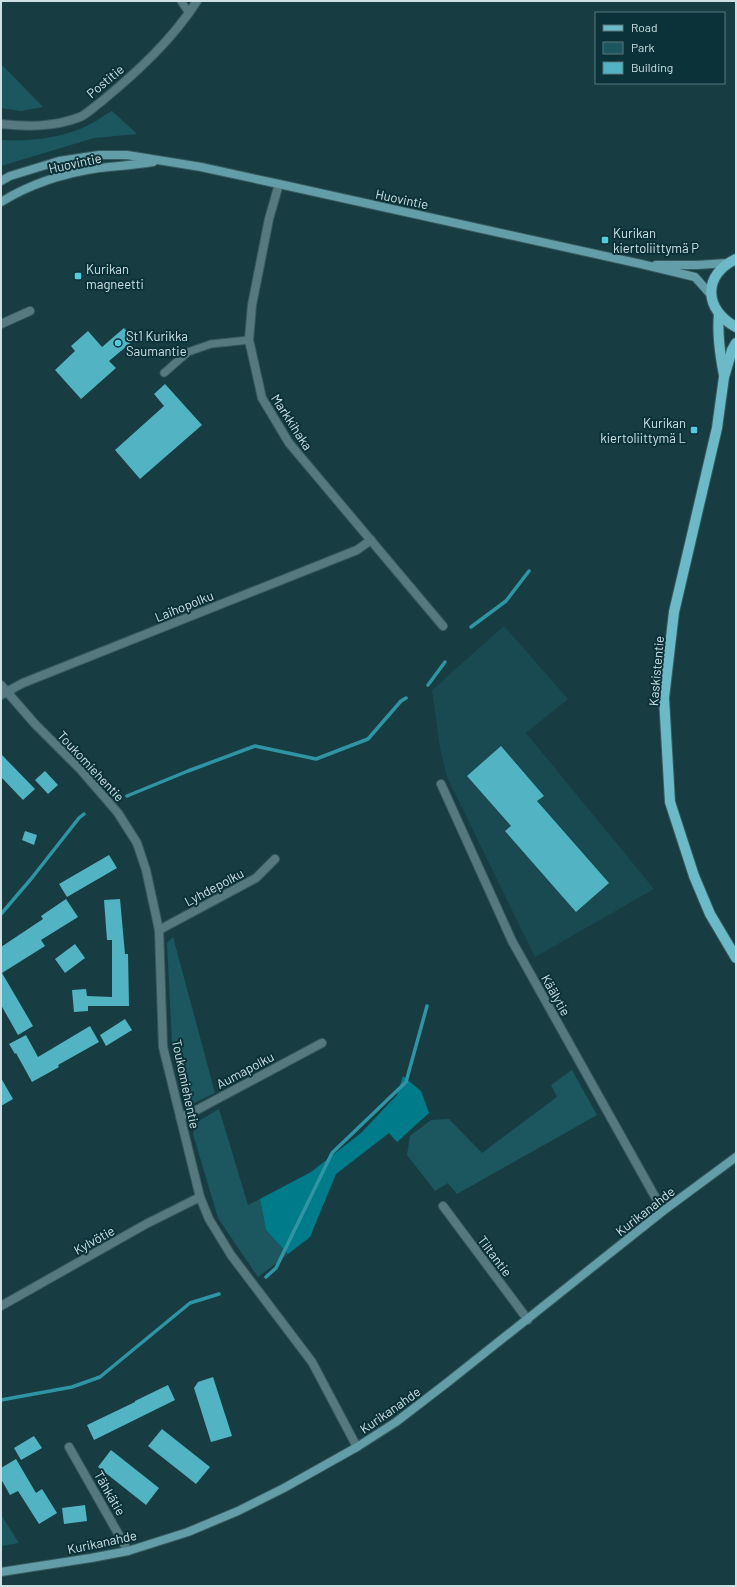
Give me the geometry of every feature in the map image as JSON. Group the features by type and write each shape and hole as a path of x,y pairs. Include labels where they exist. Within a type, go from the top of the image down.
{"main road":[{"name":"Huovintie","path":"1,181 10,176 59,161 99,156 127,155 201,167 641,264 696,278 711,295"},
{"name":"Huovintie","path":"1,202 16,193 60,176 158,161"},
{"name":"Huovintie","path":"641,264 697,265 732,261"},
{"path":"732,261 716,273 713,280 711,295 719,314 726,322 736,327"},
{"name":"Kaskistentie","path":"719,314 718,326 720,353 724,376"},
{"name":"Kaskistentie","path":"736,343 732,350 724,376 717,428 674,612 664,698 670,802 694,876 710,914 736,958"},
{"name":"Kurikanahde","path":"1,1572 128,1551 188,1532 238,1511 284,1488 358,1447 396,1422 528,1320 663,1211 736,1157"}],"street":[{"name":"Postitie","path":"1,124 18,126 50,125 81,117 111,93 151,57 189,13 197,1"},
{"name":"Markkihaka","path":"279,184 269,219 254,297 249,340 262,398 285,437 443,626"},
{"path":"1,324 30,311"},
{"name":"Laihopolku","path":"3,690 357,550 371,540"},
{"name":"Toukomiehentie","path":"3,690 80,769 118,813 137,843 146,870 159,930 163,1047 200,1197 209,1219 231,1255 312,1362 358,1447"},
{"name":"Käälytie","path":"441,784 512,941 663,1211"},
{"name":"Lyhdepolku","path":"159,930 256,878 275,859"},
{"name":"Aumapolku","path":"180,1117 193,1112 322,1043"},
{"name":"Kylvötie","path":"1,1306 146,1224 200,1197"},
{"name":"Tiltantie","path":"443,1206 528,1320"},
{"name":"Tähkätie","path":"69,1447 128,1551"}],"lane":[{"path":"181,1 189,13"},
{"path":"164,372 188,352 211,344 249,340"}],"shaded area":[{"path":"504,626 568,699 526,733 654,889 535,957 447,777 440,748 432,690"},
{"path":"403,1076 421,1091 429,1113 397,1142 389,1133 336,1174 310,1237 288,1254 266,1230 260,1199 311,1172 361,1133 397,1095"}],"green space":[{"path":"1,64 43,107 21,111 1,108"},
{"path":"112,111 137,134 94,138 1,166 1,140 34,140 57,136 89,125"},
{"path":"173,937 215,1093 194,1103 184,1100 176,1070 172,1043 167,943"},
{"path":"572,1070 597,1115 457,1194 448,1183 435,1191 407,1155 410,1136 431,1120 449,1119 482,1153 557,1097 551,1085"},
{"path":"219,1109 248,1205 260,1199 266,1230 288,1254 258,1277 218,1218 193,1134 195,1123"},
{"path":"1,1515 19,1543 1,1546"}],"building":[{"path":"124,328 134,340 109,361 116,368 81,399 55,370 75,351 71,346 88,331 102,347"},
{"path":"165,384 202,425 140,479 115,450 164,406 154,394"},
{"path":"501,746 544,796 537,801 609,883 576,912 505,831 511,826 467,776"},
{"path":"1,754 35,789 23,800 1,777"},
{"path":"45,771 58,785 48,794 35,780"},
{"path":"25,831 37,835 34,845 22,840"},
{"path":"109,855 117,868 67,897 59,884"},
{"path":"66,899 78,917 41,940 45,946 2,973 33,1026 18,1035 1,1005 1,947 43,919 41,916"},
{"path":"120,899 125,954 128,954 129,1006 88,1006 88,1011 74,1012 72,990 86,989 87,996 112,997 112,940 107,940 104,900"},
{"path":"75,944 85,958 65,973 55,959"},
{"path":"125,1019 132,1030 106,1046 100,1035"},
{"path":"90,1026 99,1042 58,1065 59,1067 32,1082 16,1053 15,1054 9,1044 26,1035 38,1057"},
{"path":"1,1078 13,1099 1,1106"},
{"path":"213,1377 232,1436 211,1442 194,1388 198,1382"},
{"path":"168,1385 175,1400 94,1440 87,1425"},
{"path":"162,1429 210,1467 196,1484 148,1446"},
{"path":"34,1436 42,1448 21,1460 14,1448"},
{"path":"111,1450 159,1488 146,1505 98,1467"},
{"path":"16,1459 36,1493 42,1489 57,1513 39,1524 18,1491 10,1495 1,1479 1,1468"},
{"path":"85,1505 87,1521 64,1524 62,1508"}],"waterway":[{"path":"471,627 506,601 529,571"},
{"path":"428,685 445,662"},
{"path":"127,796 255,746 316,759 368,739 401,701 406,698"},
{"path":"1,914 31,879 79,818 84,814"},
{"path":"266,1277 276,1268 332,1153 406,1082 427,1006"},
{"path":"1,1400 72,1387 100,1377 190,1303 219,1294"}],"place":[{"name":"Kurikan kiertoliittymä P","path":"605,240"},
{"name":"Kurikan magneetti","path":"78,276"},
{"name":"St1 Kurikka Saumantie","path":"118,343"},
{"name":"Kurikan kiertoliittymä L","path":"694,430"}]}
